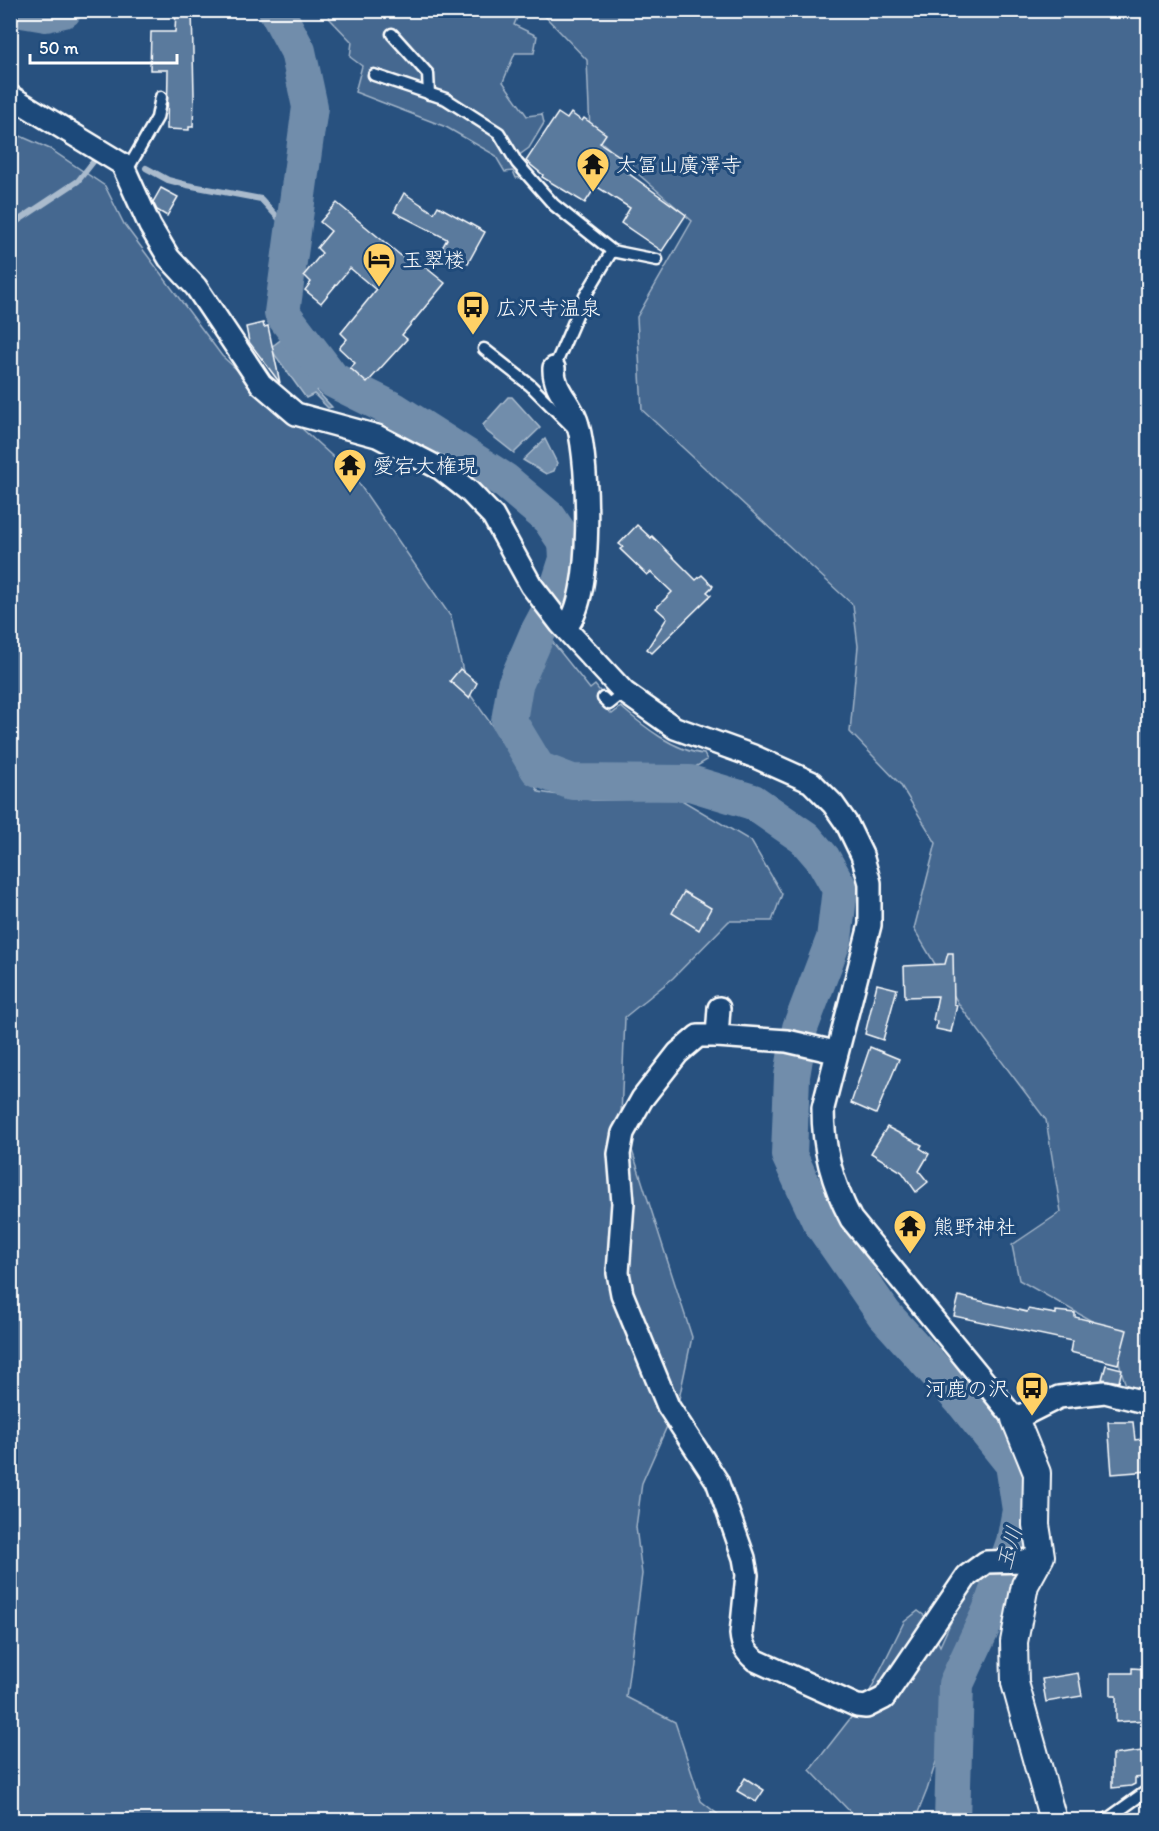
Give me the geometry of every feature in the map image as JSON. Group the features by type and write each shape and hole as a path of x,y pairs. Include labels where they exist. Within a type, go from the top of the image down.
{"street":[{"path":"10,96 122,164 150,226 169,258 196,287 261,384 296,414 377,436 441,469 493,516 531,585 564,626 624,692 675,728 753,756 811,782 833,804 847,824 862,855 870,883 870,926 835,1052 823,1108 823,1139 837,1190 851,1218 1015,1419 1037,1473 1033,1559 1025,1585 1014,1642 1015,1683 1053,1821"},
{"path":"554,368 554,380 576,419 580,434 587,533 575,618 564,626"},
{"path":"717,1036 719,1008"},
{"path":"835,1052 796,1043 698,1036 678,1053 642,1100 623,1133 619,1154 623,1203 618,1273 628,1309 668,1406 717,1481 744,1558 747,1575 742,1644 755,1660 857,1706 866,1707 884,1698 967,1576 986,1562 1033,1559"},
{"path":"1015,1419 1059,1397 1106,1392 1149,1403"}],"lane":[{"path":"392,34 428,74 429,94"},
{"path":"374,75 446,99 499,133 517,163 545,196 612,251 657,260"},
{"path":"126,172 157,118 161,97"},
{"path":"554,368 585,297 612,251"},
{"path":"484,349 530,385 580,434"},
{"path":"603,698 609,704 624,692"},
{"path":"1106,1821 1149,1790"}],"shaded area":[{"path":"513,10 518,15 514,25 537,36 534,53 515,53 503,82 527,116 542,114 544,123 529,148 518,156 524,177 516,178 513,171 505,172 495,155 446,127 355,92 362,66 350,57 352,42 330,19 326,11"},
{"path":"540,11 1148,11 1148,1417 1140,1410 1128,1390 1120,1367 1113,1333 1019,1280 1012,1245 1061,1212 1046,1120 960,1006 914,929 936,843 900,784 850,732 858,646 853,605 642,410 637,317 692,221 590,132 587,60"},
{"path":"11,132 50,149 105,186 124,224 222,356 353,475 451,617 467,690 539,792 592,800 680,799 751,841 782,894 772,921 729,921 673,978 625,1017 621,1116 692,1337 679,1399 642,1483 636,1527 642,1574 626,1697 675,1722 701,1801 725,1820 11,1820"},
{"path":"283,338 320,388 317,391 332,407 328,408 314,394 306,398 270,348"},
{"path":"508,397 512,397 540,428 514,453 485,430 483,425"},
{"path":"545,439 557,463 554,471 546,474 523,460"},
{"path":"550,639 590,689 595,685 603,695 598,700 612,714 621,707 670,743 704,754 707,760 682,775 624,771 592,777 571,775 555,768 517,702 525,673"},
{"path":"969,1582 986,1583 992,1598 963,1662 951,1715 915,1820 858,1820 810,1770 867,1697 904,1622 918,1611 926,1617 940,1646"}],"building":[{"path":"176,10 192,10 194,95 193,127 189,127 189,130 167,129 168,70 150,70 151,32 175,32"},
{"path":"558,113 567,119 571,113 582,121 584,118 606,134 600,143 633,165 628,173 686,215 662,251 621,223 630,208 596,186 585,203 542,177 543,175 526,161"},
{"path":"161,188 178,197 167,216 157,210 153,202"},
{"path":"404,193 434,213 438,206 485,232 468,263 442,248 447,239 394,212"},
{"path":"337,203 405,259 409,254 445,283 402,335 407,339 367,383 350,368 355,363 339,348 347,339 341,333 376,290 350,268 321,303 305,290 311,282 304,275 322,253 317,248 331,231 320,222"},
{"path":"263,323 264,327 268,326 280,383 249,342 246,327"},
{"path":"637,525 651,538 652,536 696,580 702,575 713,586 707,592 711,595 652,653 647,649 667,618 656,608 672,592 651,572 647,575 620,549 623,547 619,544"},
{"path":"460,669 477,683 469,698 450,681"},
{"path":"684,892 711,908 699,930 672,913"},
{"path":"948,953 953,953 954,1004 957,1005 951,1032 936,1029 937,1021 933,1020 938,996 905,997 904,966 945,964"},
{"path":"877,984 897,989 883,1040 865,1034"},
{"path":"870,1047 899,1059 876,1114 851,1103"},
{"path":"887,1127 922,1145 920,1148 929,1154 919,1171 928,1182 916,1192 902,1172 871,1153"},
{"path":"959,1296 1027,1312 1028,1309 1056,1314 1056,1311 1075,1313 1075,1317 1127,1330 1118,1364 1070,1352 1072,1341 954,1316"},
{"path":"1106,1365 1122,1369 1119,1382 1102,1379"},
{"path":"1108,1422 1133,1422 1135,1440 1149,1438 1149,1471 1112,1474"},
{"path":"1132,1668 1146,1669 1147,1720 1116,1722 1116,1696 1111,1696 1111,1673 1132,1673"},
{"path":"1078,1673 1082,1696 1046,1702 1042,1679"},
{"path":"1142,1751 1145,1777 1135,1778 1135,1784 1131,1786 1112,1788 1112,1755"},
{"path":"745,1778 764,1790 756,1802 737,1791"}],"waterway":[{"path":"22,10 46,14 64,10"},
{"name":"玉川","path":"276,10 298,51 310,107 282,313 333,380 394,410 505,481 549,518 566,543 567,559 552,606 515,685 509,721 538,769 572,782 690,783 753,802 805,838 823,859 840,889 834,939 800,1028 792,1076 789,1155 819,1220 884,1314 965,1404 1013,1464 1020,1510 1014,1542 990,1611 956,1684 952,1820"},
{"path":"10,226 78,181 93,162"},
{"path":"146,168 168,180 261,199 293,234"}],"place":[{"name":"太冨山廣澤寺","path":"593,193"},
{"name":"玉翠楼","path":"379,288"},
{"name":"広沢寺温泉","path":"473,336"},
{"name":"愛宕大権現","path":"350,494"},
{"name":"熊野神社","path":"910,1255"},
{"name":"河鹿の沢","path":"1032,1417"}]}
